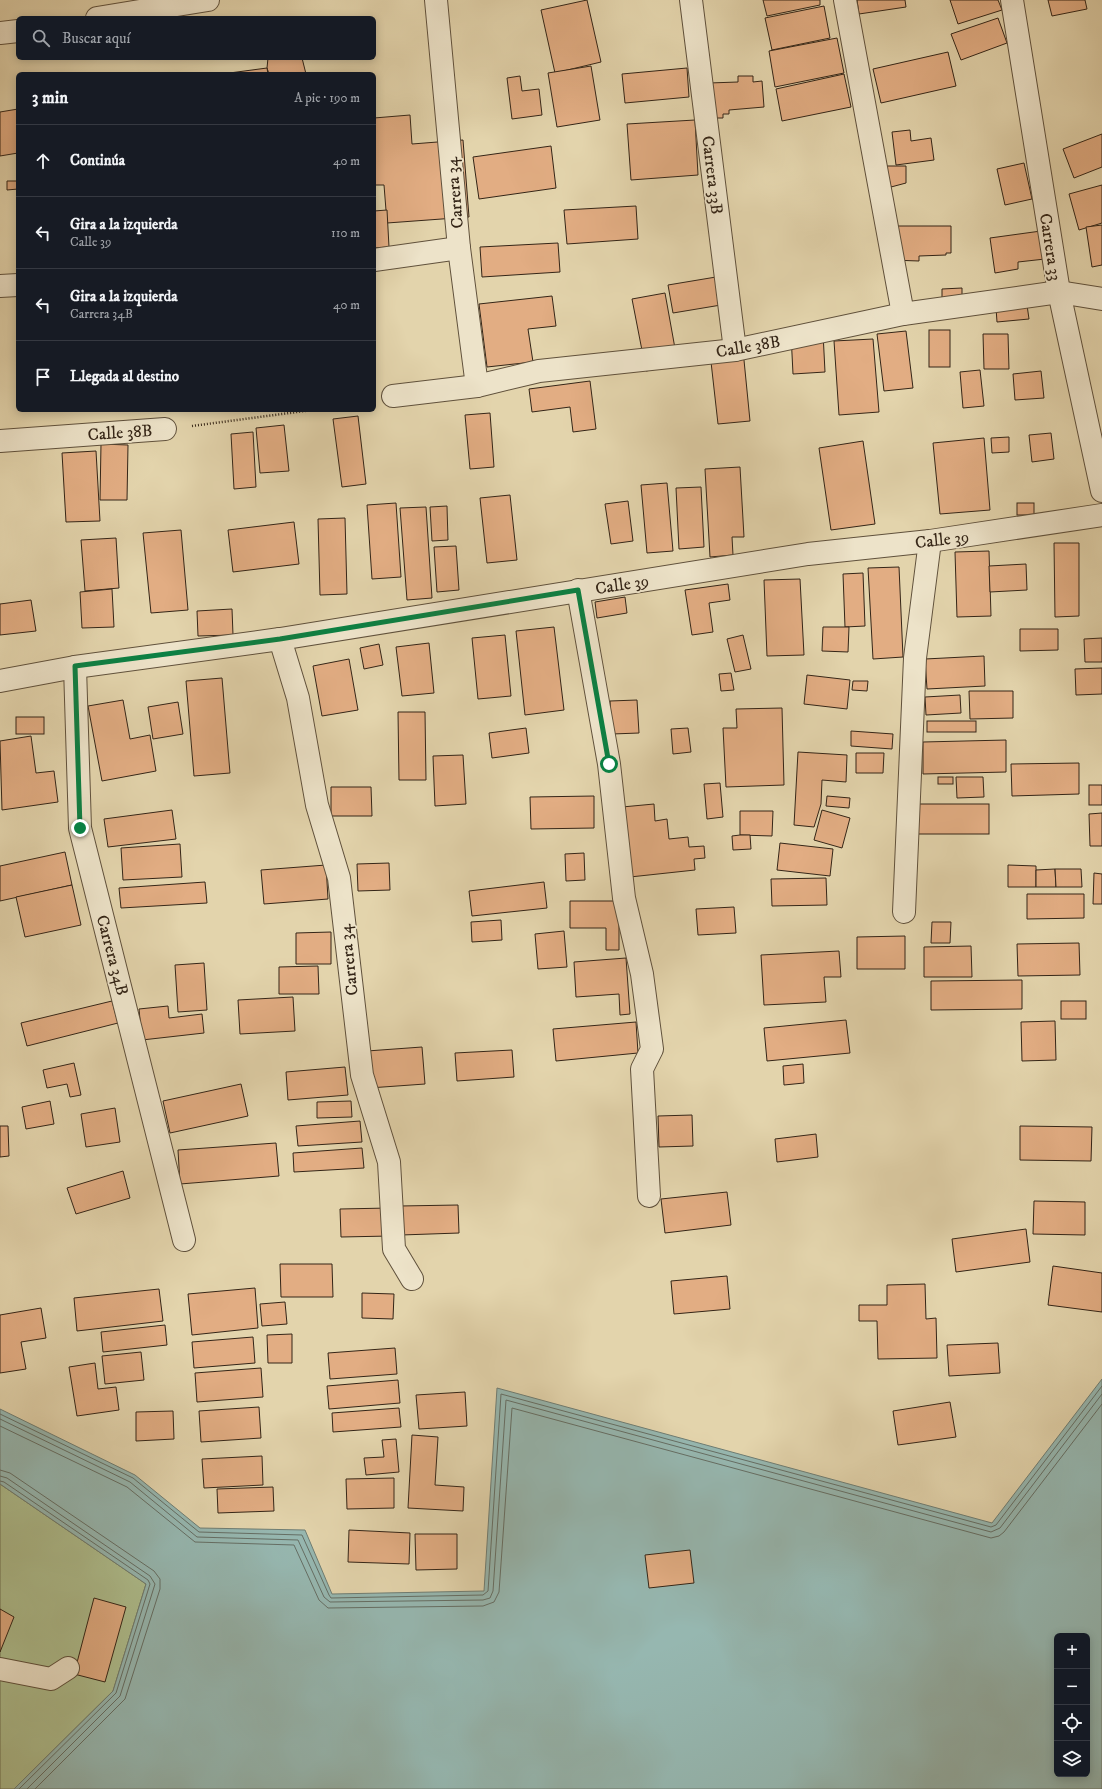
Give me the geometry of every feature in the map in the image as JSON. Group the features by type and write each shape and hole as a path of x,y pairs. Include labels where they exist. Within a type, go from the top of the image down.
{"street":[{"path":"109,16 208,0"},
{"name":"Carrera 34","path":"436,0 459,248 477,386"},
{"name":"Carrera 33B","path":"691,0 735,350"},
{"path":"845,0 903,314"},
{"name":"Carrera 33","path":"1012,0 1059,292 1102,491"},
{"path":"0,33 16,31"},
{"path":"376,260 459,248"},
{"path":"0,286 16,285"},
{"name":"Calle 38B","path":"393,396 477,386 539,371 735,350 903,314 1059,292 1102,299"},
{"name":"Calle 38B","path":"0,441 165,429"},
{"name":"Calle 39","path":"0,681 75,666 280,639 808,554 930,541 1102,515"},
{"path":"904,912 916,658 930,541"},
{"path":"578,590 609,764 624,898 642,974 652,1049 642,1069 649,1196"},
{"name":"Carrera 34","path":"280,639 298,698 317,805 339,878 362,1075 389,1162 394,1249 412,1279"},
{"name":"Carrera 34B","path":"75,666 80,828 184,1240"},
{"path":"0,1669 51,1679 68,1668"}],"path":[{"name":"Calle 38B","path":"165,429 297,412"}],"green space":[{"path":"0,1484 146,1584 113,1691 14,1789 0,1789"}],"water":[{"path":"1102,1379 1102,1789 14,1789 113,1691 146,1584 0,1484 0,1409 135,1475 200,1528 305,1530 332,1594 484,1591 497,1388 992,1523"}],"building":[{"path":"587,0 601,62 555,73 541,10"},
{"path":"763,0 820,0 820,5 767,16"},
{"path":"857,0 905,0 906,7 859,14"},
{"path":"950,0 998,0 1002,10 958,24"},
{"path":"1048,0 1085,0 1087,9 1052,16"},
{"path":"824,6 830,38 772,50 765,18"},
{"path":"998,18 1007,43 961,60 951,34"},
{"path":"837,38 844,73 775,87 769,51"},
{"path":"948,52 956,86 881,103 873,69"},
{"path":"268,60 302,60 306,72 268,72"},
{"path":"591,66 600,120 557,127 548,73"},
{"path":"267,68 268,72 237,72"},
{"path":"687,68 689,97 625,103 622,74"},
{"path":"844,74 851,107 782,121 776,89"},
{"path":"520,76 522,91 539,89 542,115 512,119 507,78"},
{"path":"738,76 753,76 753,82 762,81 764,107 729,110 729,114 723,114 723,118 710,118 709,83 738,82"},
{"path":"16,109 16,153 0,156 0,112"},
{"path":"410,115 412,144 463,140 469,217 387,223 384,185 376,185 376,118"},
{"path":"695,120 698,175 631,180 627,124"},
{"path":"910,130 911,141 931,138 934,160 896,165 892,132"},
{"path":"1102,134 1102,167 1074,178 1063,149"},
{"path":"551,146 556,188 479,199 473,157"},
{"path":"1024,163 1032,199 1005,205 997,169"},
{"path":"886,166 906,166 906,183 891,187"},
{"path":"7,181 16,181 16,189 7,190"},
{"path":"1102,185 1102,223 1079,230 1069,194"},
{"path":"636,206 638,239 567,244 564,210"},
{"path":"387,210 389,247 376,248 376,211"},
{"path":"1102,225 1102,265 1092,267 1086,227"},
{"path":"894,226 951,226 951,253 946,253 946,255 919,256 919,261 891,260"},
{"path":"1041,231 1045,259 1018,262 1018,269 995,273 990,238"},
{"path":"558,243 560,272 482,277 480,247"},
{"path":"734,274 739,302 673,313 668,285"},
{"path":"962,288 962,302 942,302 942,289"},
{"path":"665,293 678,365 646,371 632,299"},
{"path":"552,296 556,326 528,329 533,362 487,367 479,304"},
{"path":"1027,305 1029,319 997,322 996,308"},
{"path":"929,330 950,330 950,367 929,367"},
{"path":"906,331 913,388 884,391 877,334"},
{"path":"823,333 825,372 793,374 791,334"},
{"path":"983,334 1008,334 1009,369 984,369"},
{"path":"873,339 879,412 839,415 834,341"},
{"path":"743,350 750,421 718,424 710,353"},
{"path":"980,370 984,406 963,408 960,372"},
{"path":"1041,371 1044,398 1015,400 1013,374"},
{"path":"590,381 596,429 573,432 570,407 532,412 529,389"},
{"path":"490,413 494,467 470,469 465,415"},
{"path":"358,416 366,484 342,487 333,419"},
{"path":"284,425 289,471 260,473 256,428"},
{"path":"253,432 256,487 234,489 231,434"},
{"path":"1051,433 1054,459 1032,462 1029,435"},
{"path":"1009,437 1009,452 992,453 991,438"},
{"path":"984,438 990,510 940,514 933,443"},
{"path":"863,441 875,524 831,530 819,448"},
{"path":"101,444 128,445 127,500 100,500"},
{"path":"96,451 100,521 66,522 62,453"},
{"path":"740,467 744,537 732,537 733,555 710,557 705,469"},
{"path":"667,483 673,551 647,553 641,485"},
{"path":"701,487 704,547 679,549 676,488"},
{"path":"510,495 517,560 487,563 480,498"},
{"path":"628,501 633,541 611,544 605,504"},
{"path":"396,503 401,577 372,579 367,505"},
{"path":"1017,503 1034,503 1034,515 1017,515"},
{"path":"447,506 448,540 432,541 430,507"},
{"path":"426,507 432,598 407,600 400,508"},
{"path":"345,518 347,594 320,595 318,519"},
{"path":"294,522 299,564 233,572 228,530"},
{"path":"181,530 188,610 151,613 143,533"},
{"path":"116,538 119,588 85,591 81,540"},
{"path":"1054,543 1079,543 1079,616 1055,617"},
{"path":"456,546 459,590 437,592 434,547"},
{"path":"989,551 991,616 957,617 955,552"},
{"path":"1026,564 1027,590 990,592 989,566"},
{"path":"899,567 903,657 873,659 868,568"},
{"path":"863,573 865,626 845,627 843,574"},
{"path":"800,579 804,655 767,656 764,580"},
{"path":"728,584 730,600 709,603 713,632 692,635 685,590"},
{"path":"112,589 114,627 82,628 80,592"},
{"path":"625,597 627,613 597,618 595,602"},
{"path":"31,600 36,631 0,635 0,604"},
{"path":"232,609 233,635 198,636 197,611"},
{"path":"554,627 564,710 525,715 516,631"},
{"path":"823,627 849,627 848,652 822,651"},
{"path":"1020,629 1058,629 1058,650 1020,651"},
{"path":"505,635 511,696 478,699 472,638"},
{"path":"743,635 751,669 735,672 727,639"},
{"path":"1102,638 1102,662 1085,662 1084,639"},
{"path":"429,643 434,693 402,696 396,647"},
{"path":"379,644 383,665 364,669 360,648"},
{"path":"984,656 985,686 927,689 925,659"},
{"path":"349,659 358,710 322,716 313,666"},
{"path":"1102,668 1102,694 1076,695 1075,669"},
{"path":"731,673 734,690 721,691 719,674"},
{"path":"807,675 850,680 847,709 804,704"},
{"path":"222,678 230,773 194,776 186,681"},
{"path":"853,681 868,681 867,691 852,690"},
{"path":"969,691 1013,691 1013,718 970,719"},
{"path":"960,695 961,713 926,715 925,697"},
{"path":"123,700 130,739 150,735 156,771 102,781 88,706"},
{"path":"637,700 639,733 612,734 610,701"},
{"path":"178,702 183,734 153,739 148,707"},
{"path":"782,708 784,785 726,787 723,728 737,728 736,709"},
{"path":"398,712 425,712 426,780 399,780"},
{"path":"16,717 44,717 44,734 16,734"},
{"path":"927,721 976,721 976,732 927,732"},
{"path":"526,728 529,753 492,758 489,733"},
{"path":"688,728 691,752 673,754 671,729"},
{"path":"851,731 893,734 892,749 851,746"},
{"path":"31,736 36,773 54,771 58,802 2,810 0,741"},
{"path":"1006,740 1006,772 923,774 923,742"},
{"path":"798,752 847,755 846,782 822,780 821,804 814,827 794,825"},
{"path":"856,753 884,753 883,773 856,773"},
{"path":"463,755 466,804 435,806 433,756"},
{"path":"1079,763 1079,794 1012,796 1011,764"},
{"path":"938,777 953,777 953,784 938,784"},
{"path":"956,777 983,777 984,797 957,798"},
{"path":"720,783 723,817 707,819 704,784"},
{"path":"1089,785 1102,785 1102,805 1089,805"},
{"path":"331,787 371,787 372,816 331,816"},
{"path":"594,796 594,828 531,829 530,797"},
{"path":"827,796 850,798 849,808 826,806"},
{"path":"654,804 655,821 667,819 669,839 688,837 689,847 704,846 705,858 694,859 695,870 630,877 622,807"},
{"path":"916,804 989,804 989,834 916,834"},
{"path":"172,810 176,839 108,847 104,819"},
{"path":"822,810 850,818 842,848 814,840"},
{"path":"740,811 773,811 772,836 740,835"},
{"path":"1102,813 1102,846 1090,846 1089,814"},
{"path":"750,835 751,849 733,850 732,836"},
{"path":"780,843 833,849 830,876 777,870"},
{"path":"180,844 182,877 123,880 121,848"},
{"path":"65,852 72,885 0,901 0,866"},
{"path":"584,853 585,880 566,881 565,854"},
{"path":"389,863 390,890 358,891 357,864"},
{"path":"326,865 328,899 264,904 261,870"},
{"path":"1008,865 1036,866 1036,887 1008,887"},
{"path":"1055,869 1056,887 1036,887 1036,870"},
{"path":"1055,869 1081,869 1082,887 1056,887"},
{"path":"1094,873 1102,874 1102,904 1093,904"},
{"path":"826,878 827,905 772,906 771,879"},
{"path":"205,882 207,903 121,908 119,888"},
{"path":"544,882 547,908 472,916 469,891"},
{"path":"72,885 81,925 25,937 16,897"},
{"path":"1027,894 1084,894 1084,918 1027,919"},
{"path":"570,901 619,901 619,950 606,950 606,928 570,928"},
{"path":"734,907 736,933 698,935 696,909"},
{"path":"501,920 502,940 472,942 471,922"},
{"path":"932,922 951,922 950,943 931,943"},
{"path":"564,931 567,967 538,969 535,934"},
{"path":"331,932 331,964 296,964 296,933"},
{"path":"905,936 905,969 857,969 857,937"},
{"path":"1079,943 1080,975 1018,976 1017,944"},
{"path":"971,946 972,977 924,977 924,947"},
{"path":"839,951 841,977 824,977 826,1002 764,1005 761,955"},
{"path":"626,958 630,1014 620,1015 619,994 576,997 574,962"},
{"path":"204,963 207,1010 178,1012 175,965"},
{"path":"318,966 319,994 279,994 279,967"},
{"path":"1022,980 1022,1009 931,1010 931,981"},
{"path":"293,997 295,1031 240,1034 238,1000"},
{"path":"112,1001 118,1023 27,1046 21,1023"},
{"path":"1061,1001 1086,1001 1086,1019 1061,1019"},
{"path":"168,1006 169,1018 202,1014 204,1033 142,1040 139,1009"},
{"path":"846,1020 850,1053 767,1061 764,1028"},
{"path":"1055,1021 1056,1060 1022,1061 1021,1022"},
{"path":"636,1022 638,1053 556,1061 553,1029"},
{"path":"422,1047 425,1084 369,1088 367,1051"},
{"path":"512,1050 514,1077 457,1081 455,1053"},
{"path":"74,1063 81,1095 70,1097 67,1084 47,1088 43,1070"},
{"path":"803,1064 804,1083 784,1085 783,1066"},
{"path":"345,1067 348,1095 288,1100 286,1072"},
{"path":"241,1084 248,1116 170,1133 163,1101"},
{"path":"50,1101 54,1124 26,1129 22,1107"},
{"path":"351,1101 352,1117 317,1118 317,1102"},
{"path":"115,1108 120,1142 86,1147 81,1114"},
{"path":"692,1115 693,1146 659,1147 658,1116"},
{"path":"360,1121 362,1142 298,1146 296,1126"},
{"path":"0,1126 8,1126 9,1156 0,1157"},
{"path":"1020,1126 1092,1127 1091,1161 1020,1160"},
{"path":"816,1134 818,1157 777,1162 775,1139"},
{"path":"276,1143 279,1176 180,1184 178,1150"},
{"path":"362,1148 364,1168 294,1172 293,1153"},
{"path":"123,1171 130,1198 76,1214 67,1188"},
{"path":"727,1192 731,1225 665,1233 661,1199"},
{"path":"1034,1201 1085,1202 1085,1235 1033,1234"},
{"path":"458,1205 459,1233 401,1235 400,1206"},
{"path":"389,1208 390,1236 341,1237 340,1209"},
{"path":"1026,1229 1030,1262 956,1272 952,1239"},
{"path":"280,1264 332,1264 333,1297 281,1297"},
{"path":"1053,1266 1102,1273 1102,1312 1048,1305"},
{"path":"727,1276 730,1309 674,1314 671,1281"},
{"path":"925,1284 926,1319 936,1318 937,1358 878,1359 877,1321 859,1321 859,1305 887,1305 887,1285"},
{"path":"255,1288 258,1328 192,1335 188,1294"},
{"path":"159,1289 163,1321 77,1331 74,1298"},
{"path":"362,1293 394,1294 393,1319 362,1318"},
{"path":"285,1302 287,1324 262,1326 260,1304"},
{"path":"41,1308 46,1338 21,1342 26,1369 0,1373 0,1315"},
{"path":"165,1325 167,1345 103,1352 101,1332"},
{"path":"292,1334 292,1363 268,1363 267,1335"},
{"path":"253,1337 255,1363 194,1368 192,1342"},
{"path":"998,1343 1000,1373 949,1376 947,1345"},
{"path":"395,1348 397,1374 330,1379 328,1353"},
{"path":"141,1352 144,1380 105,1384 102,1356"},
{"path":"95,1363 98,1389 116,1387 119,1410 77,1416 69,1367"},
{"path":"261,1368 263,1397 197,1402 195,1373"},
{"path":"398,1380 400,1403 329,1409 327,1386"},
{"path":"465,1392 467,1426 419,1429 416,1395"},
{"path":"950,1402 956,1437 898,1445 893,1411"},
{"path":"259,1407 261,1438 201,1442 199,1411"},
{"path":"399,1408 401,1427 333,1432 332,1413"},
{"path":"173,1411 174,1439 136,1441 136,1412"},
{"path":"412,1435 438,1437 435,1485 464,1487 463,1511 408,1508"},
{"path":"396,1439 399,1472 366,1475 364,1458 384,1457 382,1440"},
{"path":"262,1456 263,1485 204,1488 202,1459"},
{"path":"394,1478 394,1508 347,1509 346,1479"},
{"path":"273,1487 274,1511 218,1513 217,1489"},
{"path":"349,1530 410,1533 409,1564 348,1562"},
{"path":"415,1534 457,1534 457,1569 416,1570"},
{"path":"690,1550 694,1583 649,1588 645,1555"},
{"path":"94,1598 126,1607 105,1682 74,1674"},
{"path":"0,1609 14,1617 0,1652"}],"route":[{"path":"80,828 75,666 280,639 578,590 609,764"}]}
